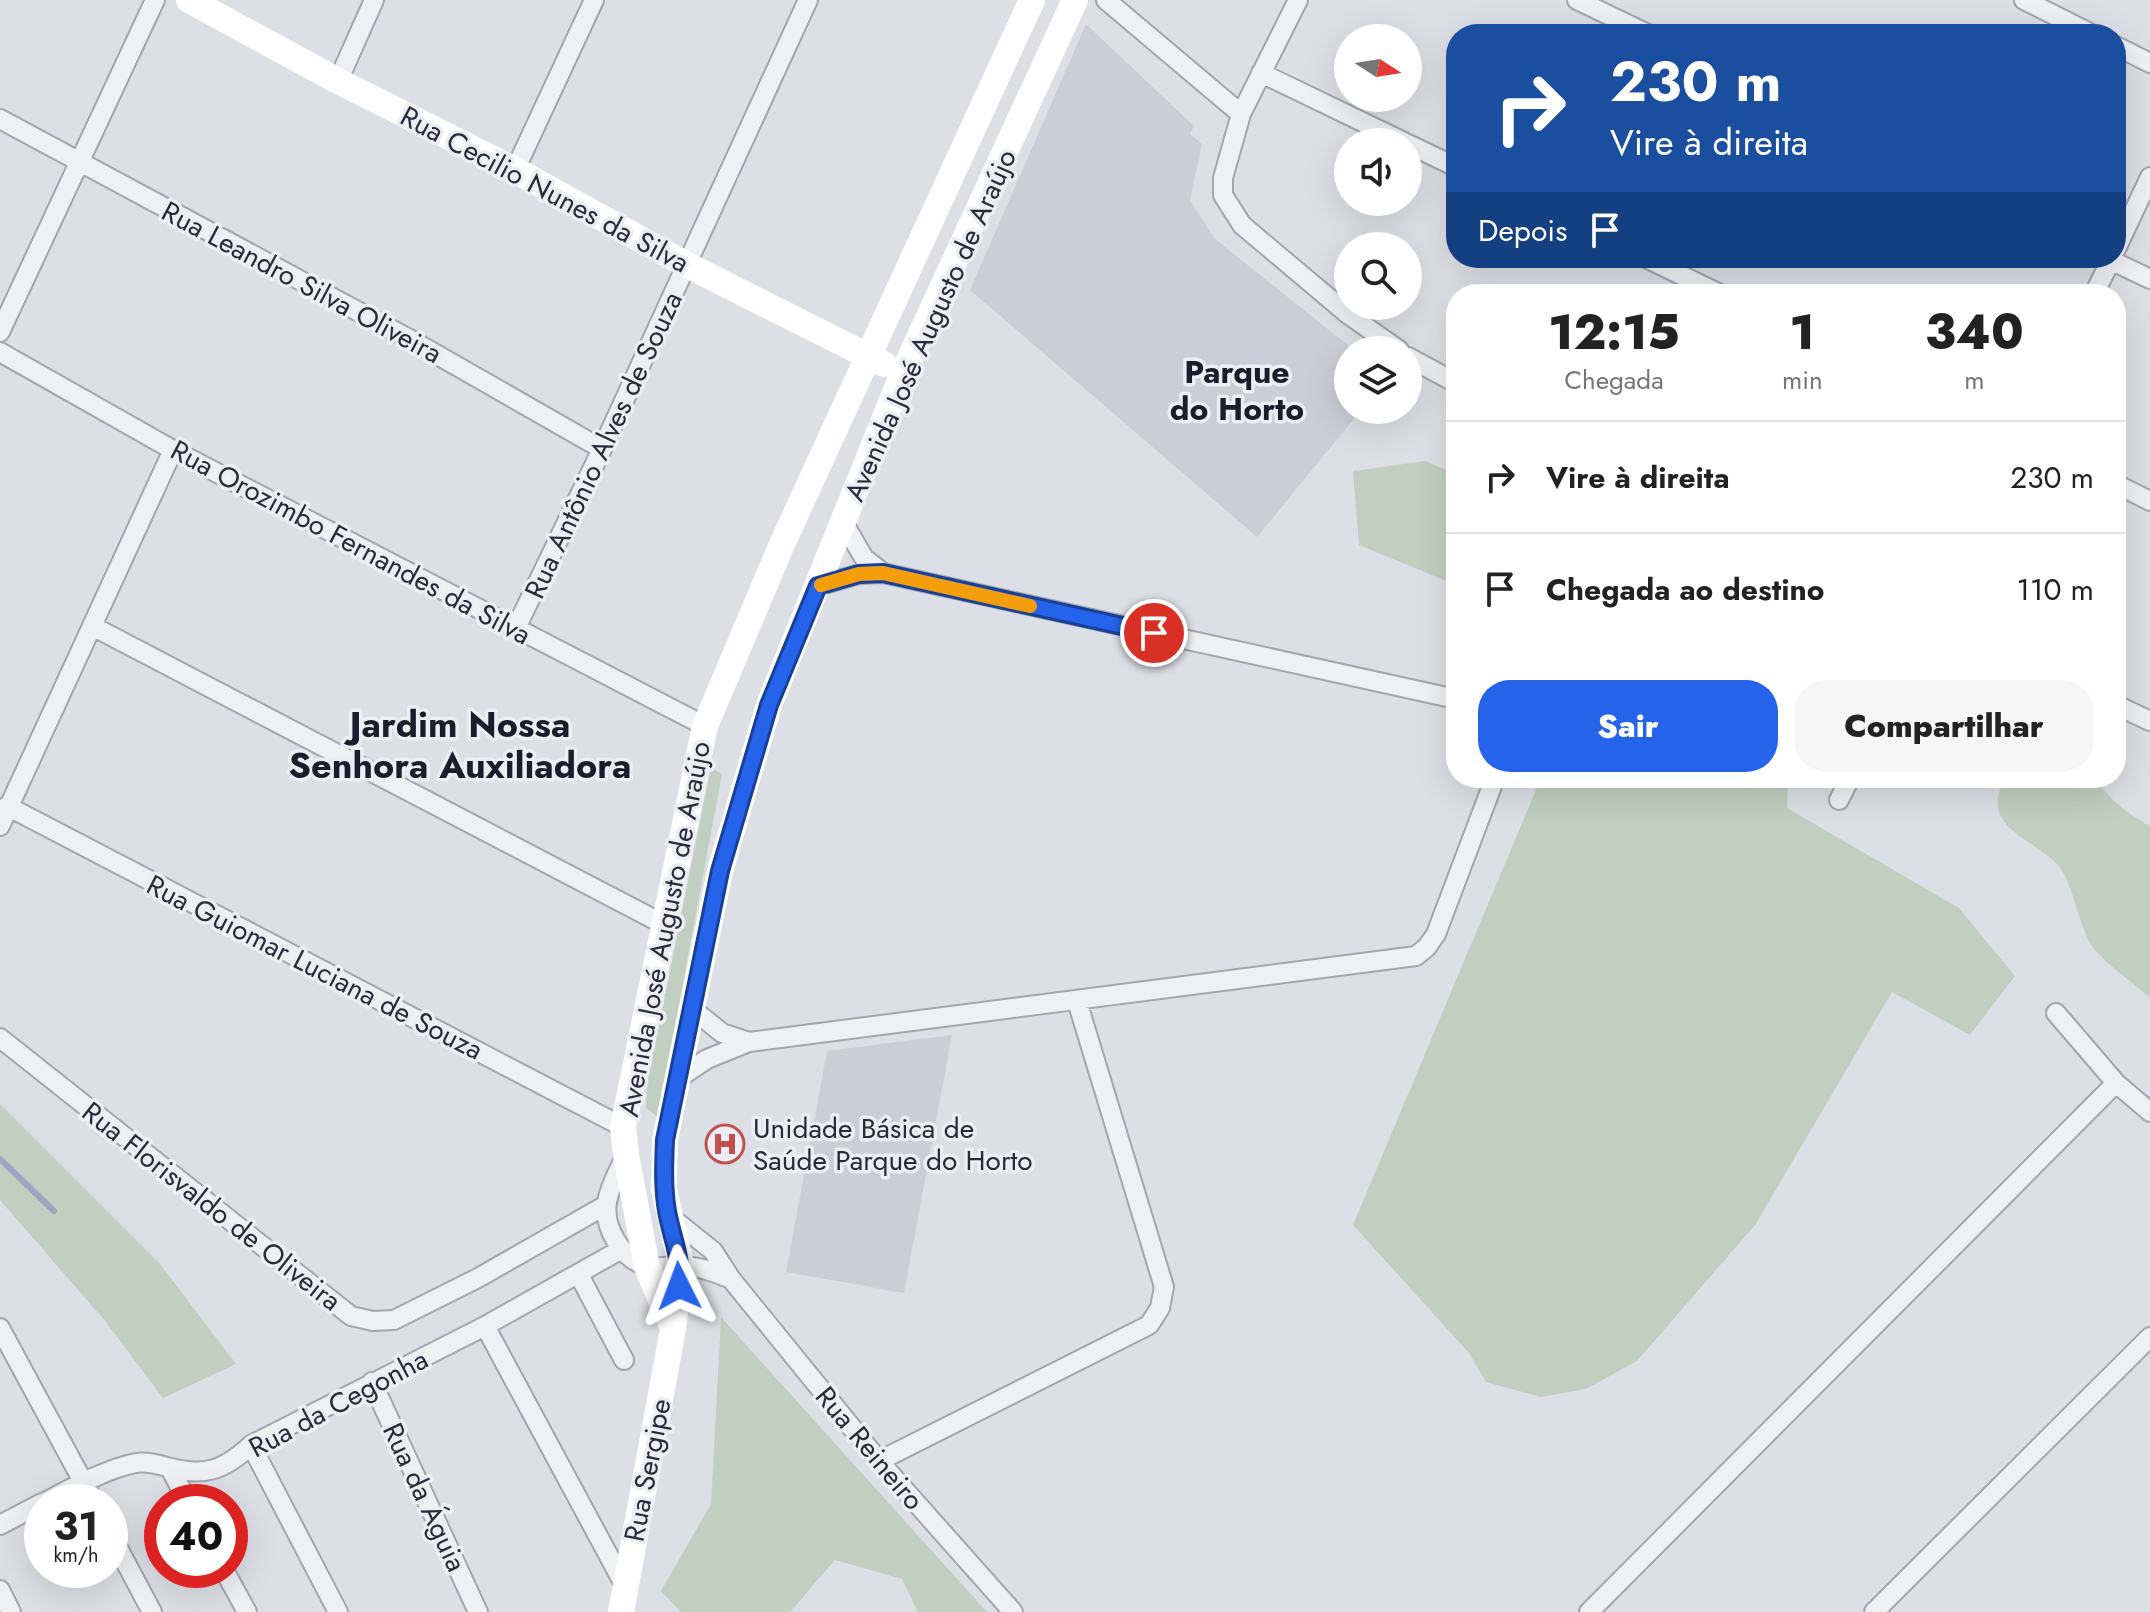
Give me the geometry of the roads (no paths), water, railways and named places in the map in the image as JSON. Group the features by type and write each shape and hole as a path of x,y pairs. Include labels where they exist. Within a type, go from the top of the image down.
{"street":[{"path":"0,332 155,0"},
{"name":"Rua Cecilio Nunes da Silva","path":"189,0 338,81 515,170 687,265 898,371"},
{"path":"338,81 374,0"},
{"path":"515,170 594,0"},
{"name":"Rua Antônio Alves de Souza","path":"516,628 602,449 808,0"},
{"name":"Avenida José Augusto de Araújo","path":"673,1329 647,1267 623,1127 705,726 782,544 1032,0"},
{"name":"Avenida José Augusto de Araújo","path":"673,1329 681,1265 664,1189 665,1140 720,871 744,785 769,705 843,522 898,371 1075,0"},
{"path":"1106,0 1241,114"},
{"path":"1298,0 1241,114 1223,178 1223,195 1242,225 1349,315 1379,336"},
{"path":"1577,0 1627,24"},
{"path":"2024,0 2072,24"},
{"path":"2126,51 2150,63"},
{"path":"1261,73 1375,128"},
{"name":"Rua Leandro Silva Oliveira","path":"0,119 413,341 602,449"},
{"path":"1422,151 1446,162"},
{"path":"2126,226 2150,177"},
{"path":"2126,265 2150,279"},
{"path":"1667,268 1699,284"},
{"name":"Rua Orozimbo Fernandes da Silva","path":"0,352 173,450 705,726"},
{"path":"1422,365 1446,378"},
{"path":"0,826 173,450"},
{"path":"2126,489 2150,501"},
{"path":"843,522 864,558 883,573"},
{"path":"818,586 859,574 883,573 1446,697"},
{"path":"94,627 663,924"},
{"path":"2126,710 2150,721"},
{"path":"677,1079 707,1059 749,1042 1416,956 1436,934 1491,788"},
{"path":"1839,800 1845,788"},
{"name":"Rua Guiomar Luciana de Souza","path":"7,806 623,1127"},
{"path":"879,1461 1149,1325 1160,1308 1164,1287 1077,1001"},
{"path":"691,1008 722,1033 749,1042"},
{"path":"2056,1013 2116,1083 2150,1112"},
{"name":"Rua Florisvaldo de Oliveira","path":"0,1038 351,1316 373,1321 394,1320 478,1278 606,1205"},
{"path":"1589,1612 2116,1083"},
{"path":"626,1155 606,1205 611,1230 620,1250 647,1267 681,1265 731,1279"},
{"name":"Rua Reineiro","path":"668,1215 713,1251 731,1279 879,1461 1013,1612"},
{"name":"Rua da Cegonha","path":"79,1484 136,1463 152,1463 192,1473 217,1469 251,1445 485,1326 620,1250"},
{"path":"579,1275 624,1360"},
{"path":"485,1326 619,1604"},
{"path":"0,1328 83,1482"},
{"name":"Rua Sergipe","path":"619,1604 673,1329"},
{"path":"1874,1612 2150,1337"},
{"name":"Rua da Águia","path":"372,1382 478,1612"},
{"path":"251,1445 338,1612"},
{"path":"170,1468 178,1484"},
{"name":"Rua da Cegonha","path":"0,1525 24,1513"},
{"path":"128,1567 152,1612"},
{"path":"234,1588 247,1612"},
{"path":"0,1590 11,1612"}],"waterway":[{"path":"0,1159 54,1211"}],"place":[{"name":"Unidade Básica de Saúde Parque do Horto","path":"725,1144"}],"district":[{"name":"Parque do Horto","path":"1237,390"},
{"name":"Jardim Nossa Senhora Auxiliadora","path":"460,744"}]}
